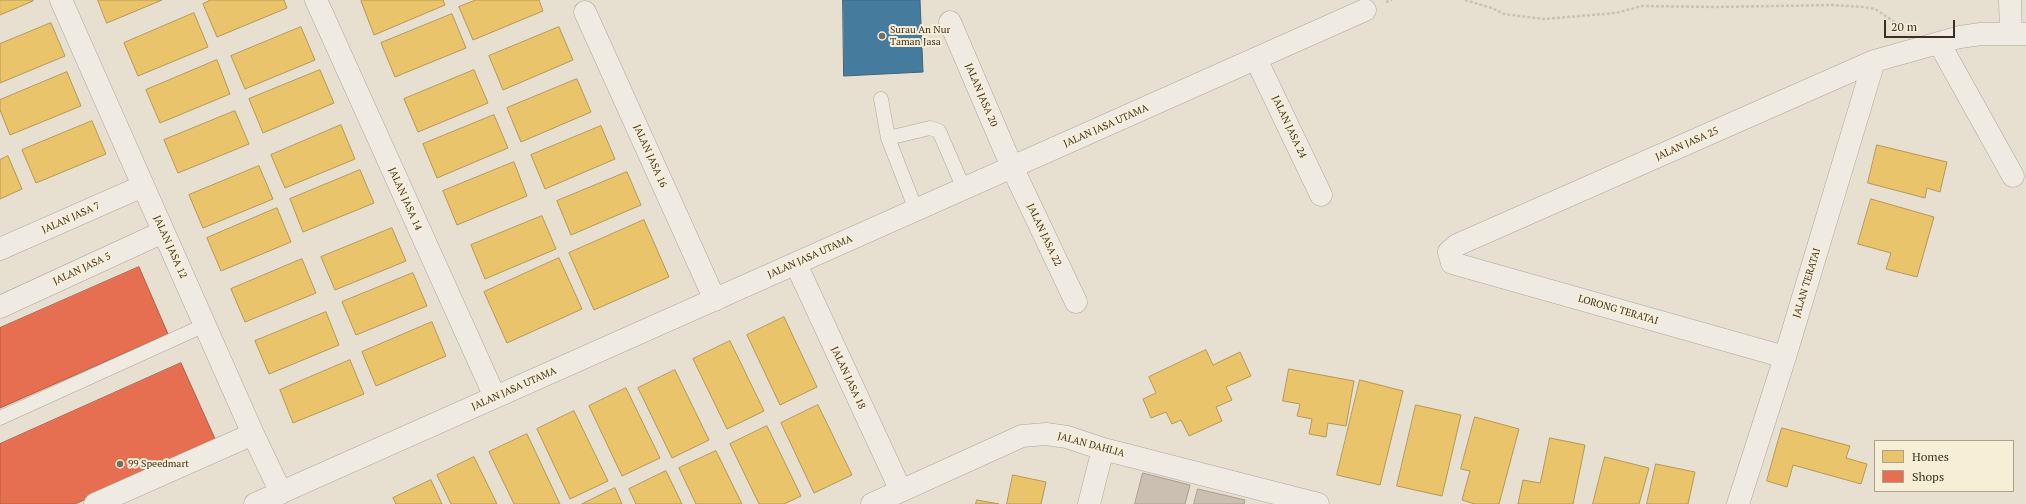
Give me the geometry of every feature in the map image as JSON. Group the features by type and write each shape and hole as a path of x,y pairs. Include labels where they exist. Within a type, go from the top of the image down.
{"street":[{"name":"JALAN JASA 12","path":"62,0 163,232 253,434 281,493"},
{"name":"JALAN JASA 14","path":"316,0 495,397"},
{"path":"2010,3 2019,34"},
{"name":"JALAN JASA UTAMA","path":"255,504 1365,10"},
{"name":"JALAN JASA 16","path":"585,12 715,300"},
{"name":"JALAN JASA 20","path":"950,22 1012,167"},
{"name":"JALAN JASA 25","path":"1452,263 1449,252 1457,245 1874,61 1960,37 2019,34"},
{"path":"1939,43 2013,176"},
{"name":"JALAN JASA 24","path":"1256,59 1321,195"},
{"name":"JALAN TERATAI","path":"1738,504 1785,357 1874,61"},
{"name":"JALAN JASA 22","path":"1012,167 1076,302"},
{"name":"JALAN JASA 7","path":"0,249 143,186"},
{"name":"JALAN JASA 5","path":"0,307 163,232"},
{"name":"LORONG TERATAI","path":"1452,263 1785,357"},
{"name":"JALAN JASA 18","path":"796,264 901,491"},
{"path":"95,504 253,434"},
{"name":"JALAN DAHLIA","path":"872,504 1022,436 1046,434 1060,436 1103,449 1318,504"},
{"path":"1089,504 1103,449"}],"lane":[{"path":"881,99 888,138 916,210"},
{"path":"888,138 935,128 940,132 964,189"},
{"path":"0,418 205,325"}],"path":[{"path":"1465,0 1492,8 1504,14 1544,18 1616,13 1642,6 1855,6 1875,9 1905,29"}],"building: Homes":[{"path":"0,0 33,0 33,1 0,15"},
{"path":"98,0 162,0 107,23"},
{"path":"211,0 284,0 287,8 217,37 203,4"},
{"path":"443,0 445,5 374,35 361,1"},
{"path":"476,0 539,0 543,11 473,40 459,7"},
{"path":"194,13 208,47 138,76 124,43"},
{"path":"452,14 466,48 395,77 381,43"},
{"path":"51,23 65,56 0,83 0,44"},
{"path":"301,27 315,60 245,89 231,56"},
{"path":"559,27 573,60 503,90 489,56"},
{"path":"217,60 230,94 160,123 146,90"},
{"path":"320,70 334,103 263,133 249,99"},
{"path":"474,70 488,103 418,132 404,99"},
{"path":"67,72 81,106 10,135 0,110 0,100"},
{"path":"577,79 591,112 521,142 507,108"},
{"path":"235,111 249,144 178,173 164,140"},
{"path":"494,115 508,148 437,178 423,144"},
{"path":"92,121 106,154 36,183 22,150"},
{"path":"341,125 355,159 285,188 271,155"},
{"path":"601,126 615,159 545,189 531,155"},
{"path":"1877,145 1947,162 1940,192 1927,188 1925,198 1868,183"},
{"path":"8,156 22,189 0,199 0,160"},
{"path":"514,162 527,196 457,225 443,191"},
{"path":"259,166 273,199 203,228 189,195"},
{"path":"360,170 374,203 303,232 290,199"},
{"path":"627,172 641,205 571,235 557,201"},
{"path":"1871,199 1934,217 1917,277 1886,269 1891,253 1858,244"},
{"path":"277,208 291,242 221,271 207,238"},
{"path":"542,216 556,249 485,279 471,245"},
{"path":"644,220 669,277 594,310 569,253"},
{"path":"392,228 406,261 335,290 321,257"},
{"path":"559,258 582,309 507,343 484,292"},
{"path":"302,259 316,293 245,322 231,289"},
{"path":"413,273 427,306 356,335 342,302"},
{"path":"326,312 339,345 269,374 255,341"},
{"path":"784,317 817,387 780,405 747,335"},
{"path":"432,322 446,356 376,386 362,352"},
{"path":"730,341 764,411 727,429 693,359"},
{"path":"1206,350 1213,365 1240,352 1251,376 1226,387 1232,400 1216,407 1222,421 1189,436 1181,420 1172,424 1166,412 1151,418 1143,399 1156,393 1149,377"},
{"path":"350,360 364,394 293,423 280,390"},
{"path":"1289,369 1354,381 1346,426 1328,423 1326,437 1309,434 1312,419 1297,416 1300,404 1283,401"},
{"path":"675,370 709,440 672,458 638,388"},
{"path":"1360,380 1403,391 1380,485 1337,475"},
{"path":"626,388 660,458 622,476 589,406"},
{"path":"818,405 852,475 814,493 781,423"},
{"path":"1416,405 1461,415 1442,496 1397,486"},
{"path":"574,411 608,481 570,499 537,429"},
{"path":"1475,417 1519,429 1499,504 1475,504 1462,500 1470,471 1461,469"},
{"path":"767,426 801,496 784,504 759,504 730,444"},
{"path":"1782,428 1850,446 1846,458 1867,464 1861,484 1793,465 1787,487 1767,481"},
{"path":"527,434 560,504 514,504 489,452"},
{"path":"1550,438 1585,445 1573,504 1518,504 1523,480 1540,483"},
{"path":"716,451 742,504 696,504 679,468"},
{"path":"474,457 497,504 451,504 437,475"},
{"path":"1605,457 1649,468 1639,504 1593,504"},
{"path":"1656,464 1695,472 1688,504 1647,504"},
{"path":"666,471 682,504 636,504 629,489"},
{"path":"1013,475 1046,482 1041,504 1007,504"},
{"path":"431,480 442,504 396,504 393,498"},
{"path":"615,488 622,504 582,504"},
{"path":"977,500 999,504 976,504"}],"building: Shops":[{"path":"139,267 168,334 0,408 0,328"},
{"path":"181,363 216,441 75,504 0,504 0,444"}],"building: Public":[{"name":"Surau An Nur Taman Jasa","path":"843,0 920,0 923,72 844,76"}],"building: Other":[{"path":"1143,473 1190,485 1185,504 1135,504"},
{"path":"1198,489 1245,500 1244,504 1194,504"}],"place":[{"name":"Surau An Nur Taman Jasa","path":"882,36"},
{"name":"99 Speedmart","path":"120,464"}]}
